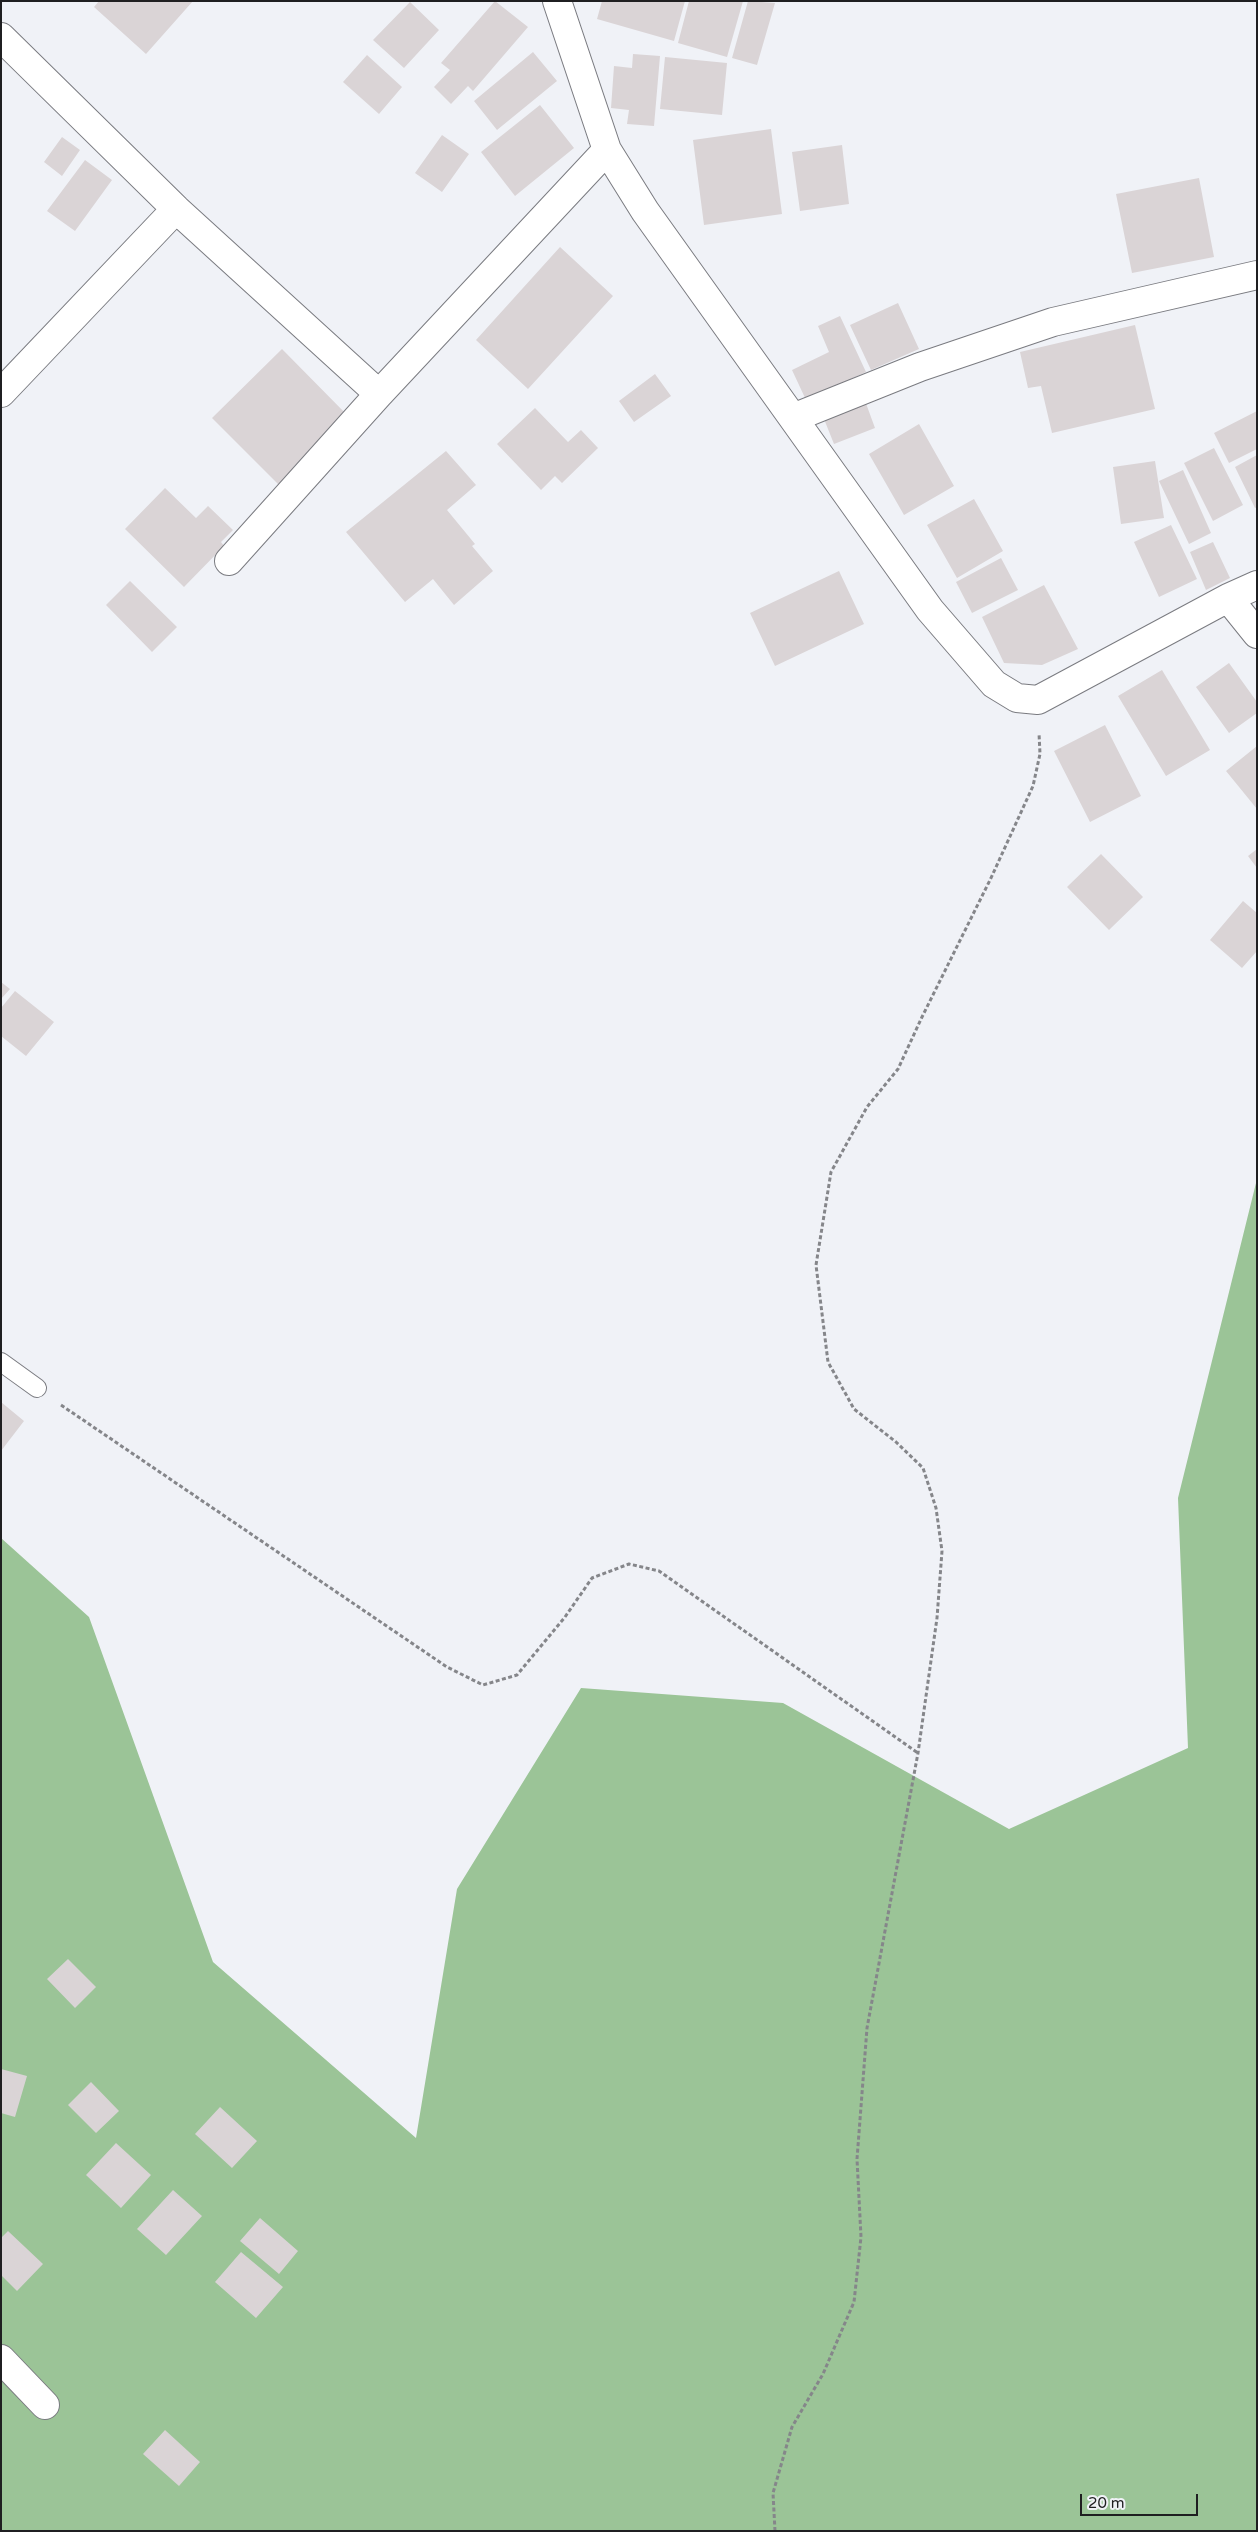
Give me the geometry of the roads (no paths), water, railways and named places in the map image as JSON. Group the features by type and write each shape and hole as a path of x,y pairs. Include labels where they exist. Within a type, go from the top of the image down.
{"street":[{"path":"557,1 606,150 645,210 930,610 994,684 1016,698 1038,700 1228,598 1257,585"},
{"path":"1,37 176,209 379,394"},
{"path":"228,561 379,394 606,150"},
{"path":"1,393 176,209"},
{"path":"793,418 920,367 1053,322 1257,276"},
{"path":"1228,598 1257,634"},
{"path":"1,2359 45,2405"}],"lane":[{"path":"1,1362 37,1388"}]}
